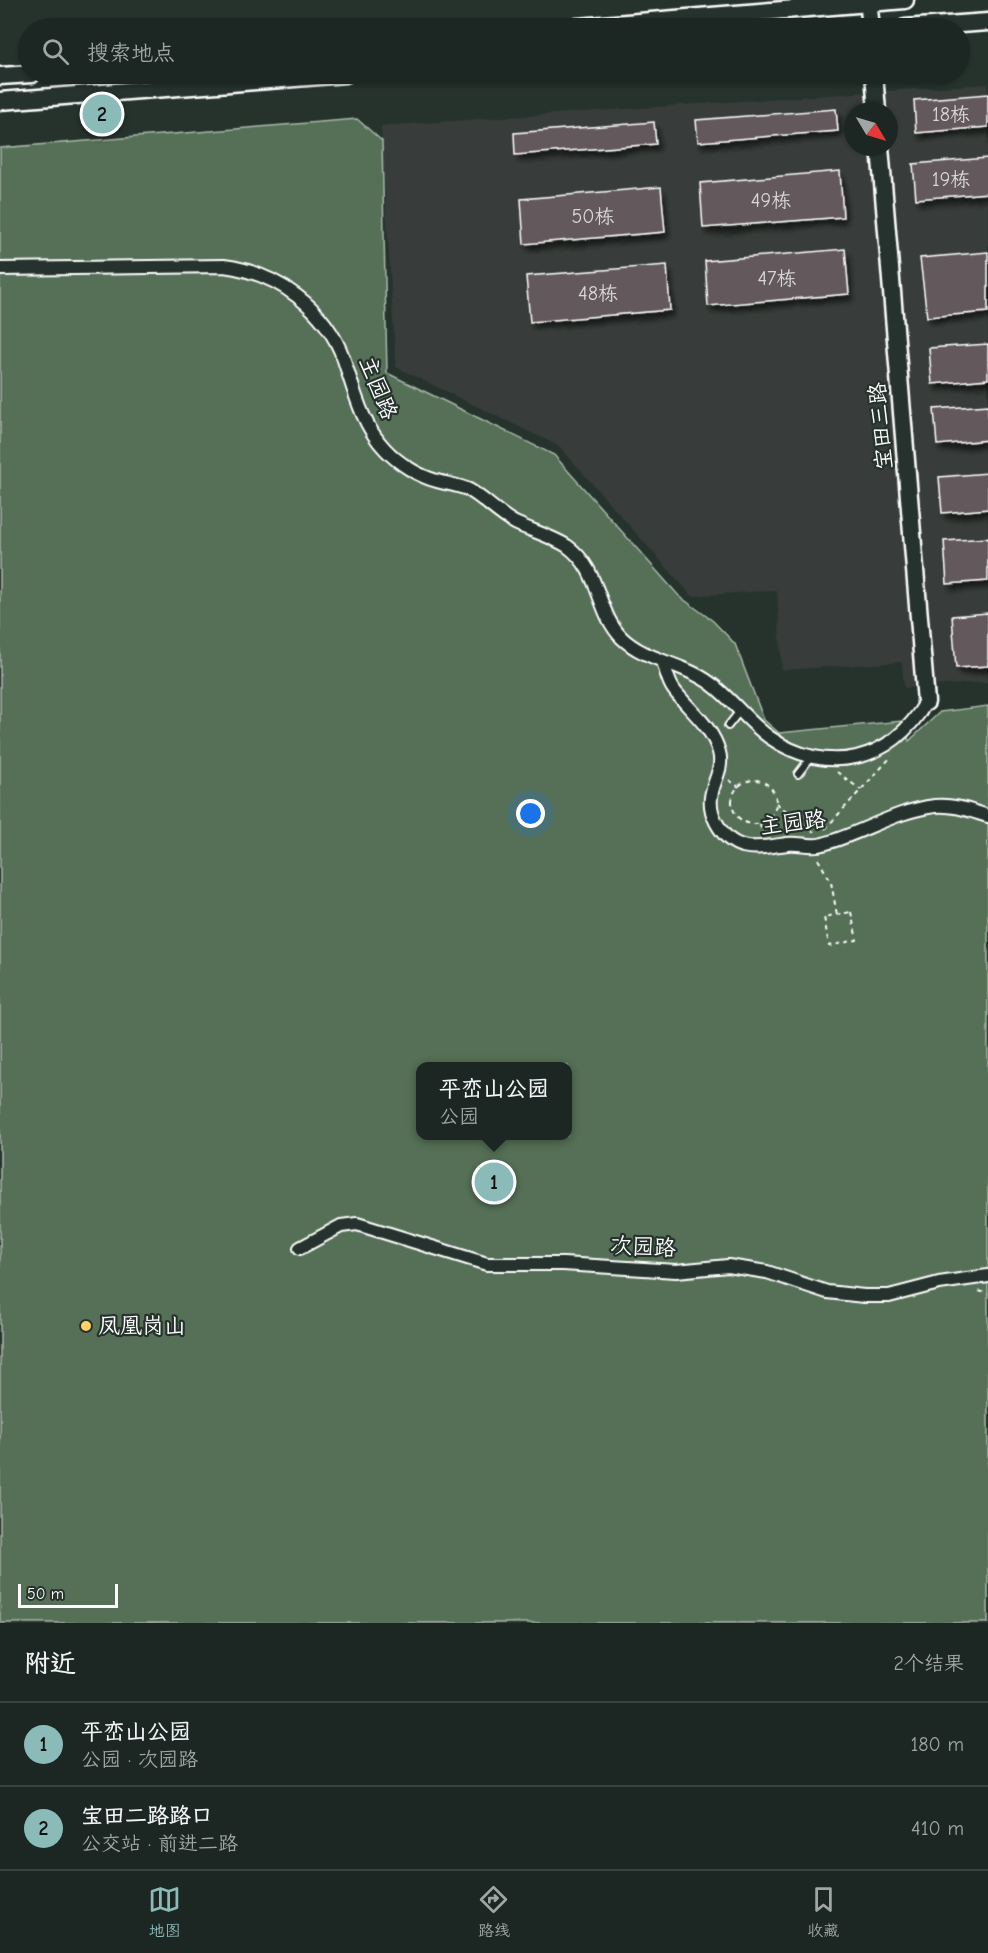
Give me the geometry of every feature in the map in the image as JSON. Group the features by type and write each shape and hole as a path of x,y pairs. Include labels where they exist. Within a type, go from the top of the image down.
{"main road":[{"path":"678,18 868,1 904,0"},
{"path":"868,1 870,18"},
{"path":"970,23 988,22"},
{"path":"0,76 18,75"},
{"path":"0,101 218,84"},
{"path":"875,84 876,102"},
{"name":"宝田三路","path":"881,156 926,702"}],"street":[{"name":"主园路","path":"0,269 224,266 241,268 274,281 304,302 328,329 344,359 354,395 374,435 386,450 425,477 469,490 503,516 565,545 588,568 613,627 621,637 641,651 709,682 739,712 779,743 812,756 845,759 878,750 910,726 926,702"},
{"name":"主园路","path":"663,661 675,691 698,715 719,752 720,765 710,799 712,815 719,828 737,844 752,849 767,849 791,844 812,846 830,842 873,823 935,806 955,807 988,816"},
{"name":"次园路","path":"300,1248 341,1226 357,1224 487,1264 574,1264 669,1271 728,1266 767,1272 827,1292 864,1296 889,1296 939,1283 988,1276"}],"lane":[{"path":"728,726 739,712"},
{"path":"798,774 812,756"}],"path":[{"path":"776,803 770,818 753,824 737,816 733,805 739,787 757,781 768,785 776,803 819,836 892,757"},
{"path":"833,769 861,790"},
{"path":"812,846 831,882 837,915"},
{"path":"851,912 857,940 829,946 824,917 837,915 851,912"}],"shaded area":[{"path":"988,84 988,682 904,688 902,662 782,670 777,590 692,596 559,446 396,367 381,126"}],"green space":[{"path":"357,119 382,141 387,373 554,455 679,596 713,621 735,644 764,720 779,733 902,721 909,741 940,712 988,706 988,1623 0,1623 0,148"}],"building":[{"path":"988,94 988,127 916,133 914,100"},
{"path":"836,109 838,131 698,142 696,120"},
{"path":"654,122 656,144 515,155 514,133"},
{"path":"988,158 988,193 916,199 913,164"},
{"path":"840,171 843,217 703,228 700,183"},
{"path":"661,187 665,232 524,244 521,199"},
{"path":"845,249 849,294 708,306 705,261"},
{"path":"988,252 988,312 927,317 920,258"},
{"path":"667,265 670,310 530,322 526,276"},
{"path":"988,344 988,379 932,384 929,348"},
{"path":"988,405 988,440 937,445 934,409"},
{"path":"988,473 988,509 942,513 939,477"},
{"path":"988,538 988,581 947,584 944,541"},
{"path":"988,613 988,666 956,668 952,616"}],"place":[{"name":"宝田二路路口","path":"102,114"},
{"name":"平峦山公园","path":"494,1182"},
{"name":"凤凰岗山","path":"86,1326"}]}
